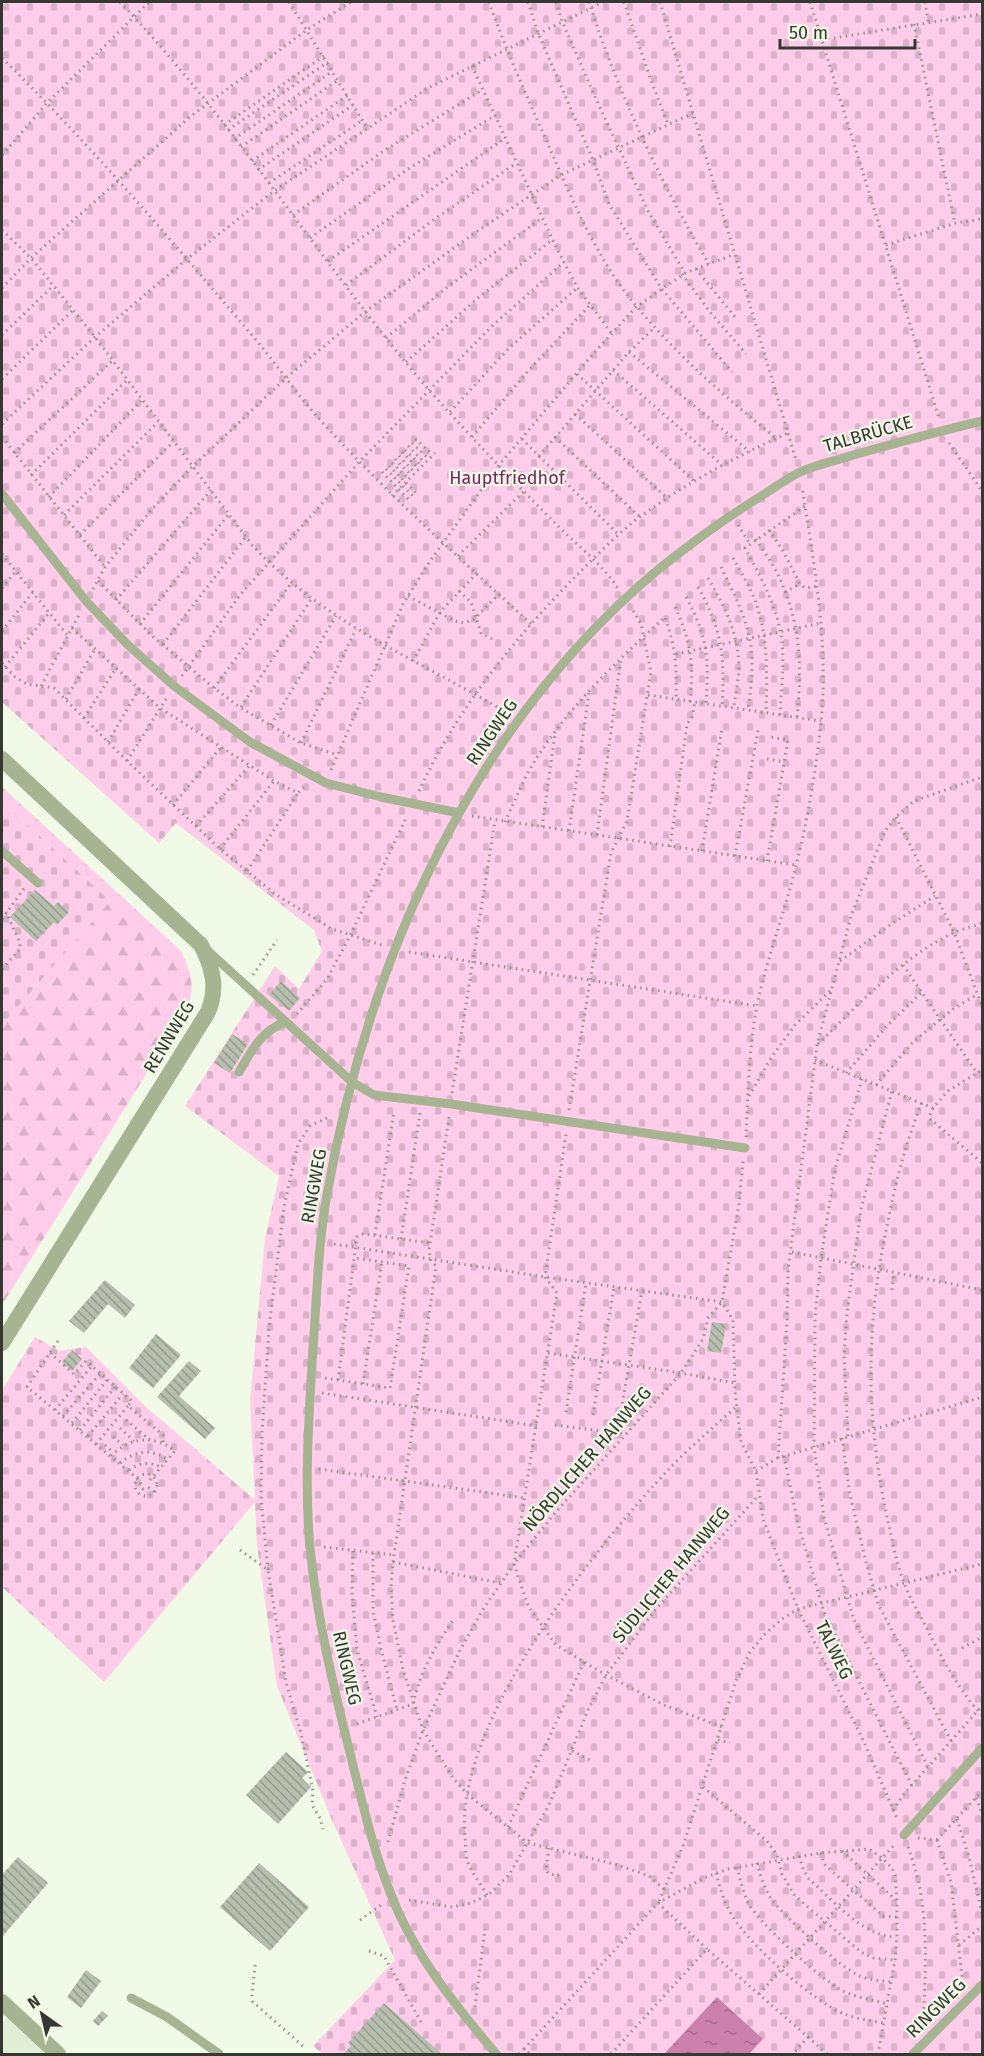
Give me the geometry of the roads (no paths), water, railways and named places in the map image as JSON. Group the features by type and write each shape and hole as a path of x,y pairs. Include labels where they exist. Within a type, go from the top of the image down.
{"street":[{"name":"RENNWEG","path":"2,759 201,945 210,961 213,975 213,1001 208,1012 2,1343"},
{"path":"2,2002 58,2055"}],"lane":[{"name":"TALBRÜCKE","path":"819,465 926,434 982,422"},
{"name":"RINGWEG","path":"496,2055 449,1997 416,1945 392,1898 360,1796 320,1627 310,1546 307,1467 321,1241 328,1189 352,1082 372,1014 395,949 423,881 459,813 519,720 561,668 624,598 704,533 799,473 819,465"},
{"path":"2,494 86,601 128,645 174,686 250,742 326,783 459,813"},
{"path":"2,851 35,881"},
{"path":"201,945 352,1082 374,1095 451,1104 745,1148"},
{"path":"239,1072 260,1038 271,1028 287,1024"},
{"path":"904,1835 982,1748"},
{"name":"RINGWEG","path":"913,2055 982,1985"},
{"path":"131,1998 167,2017 219,2055"}],"water":[{"path":"717,1997 763,2039 749,2054 664,2054"}],"park label":[{"name":"Hauptfriedhof","path":"507,478"}]}
